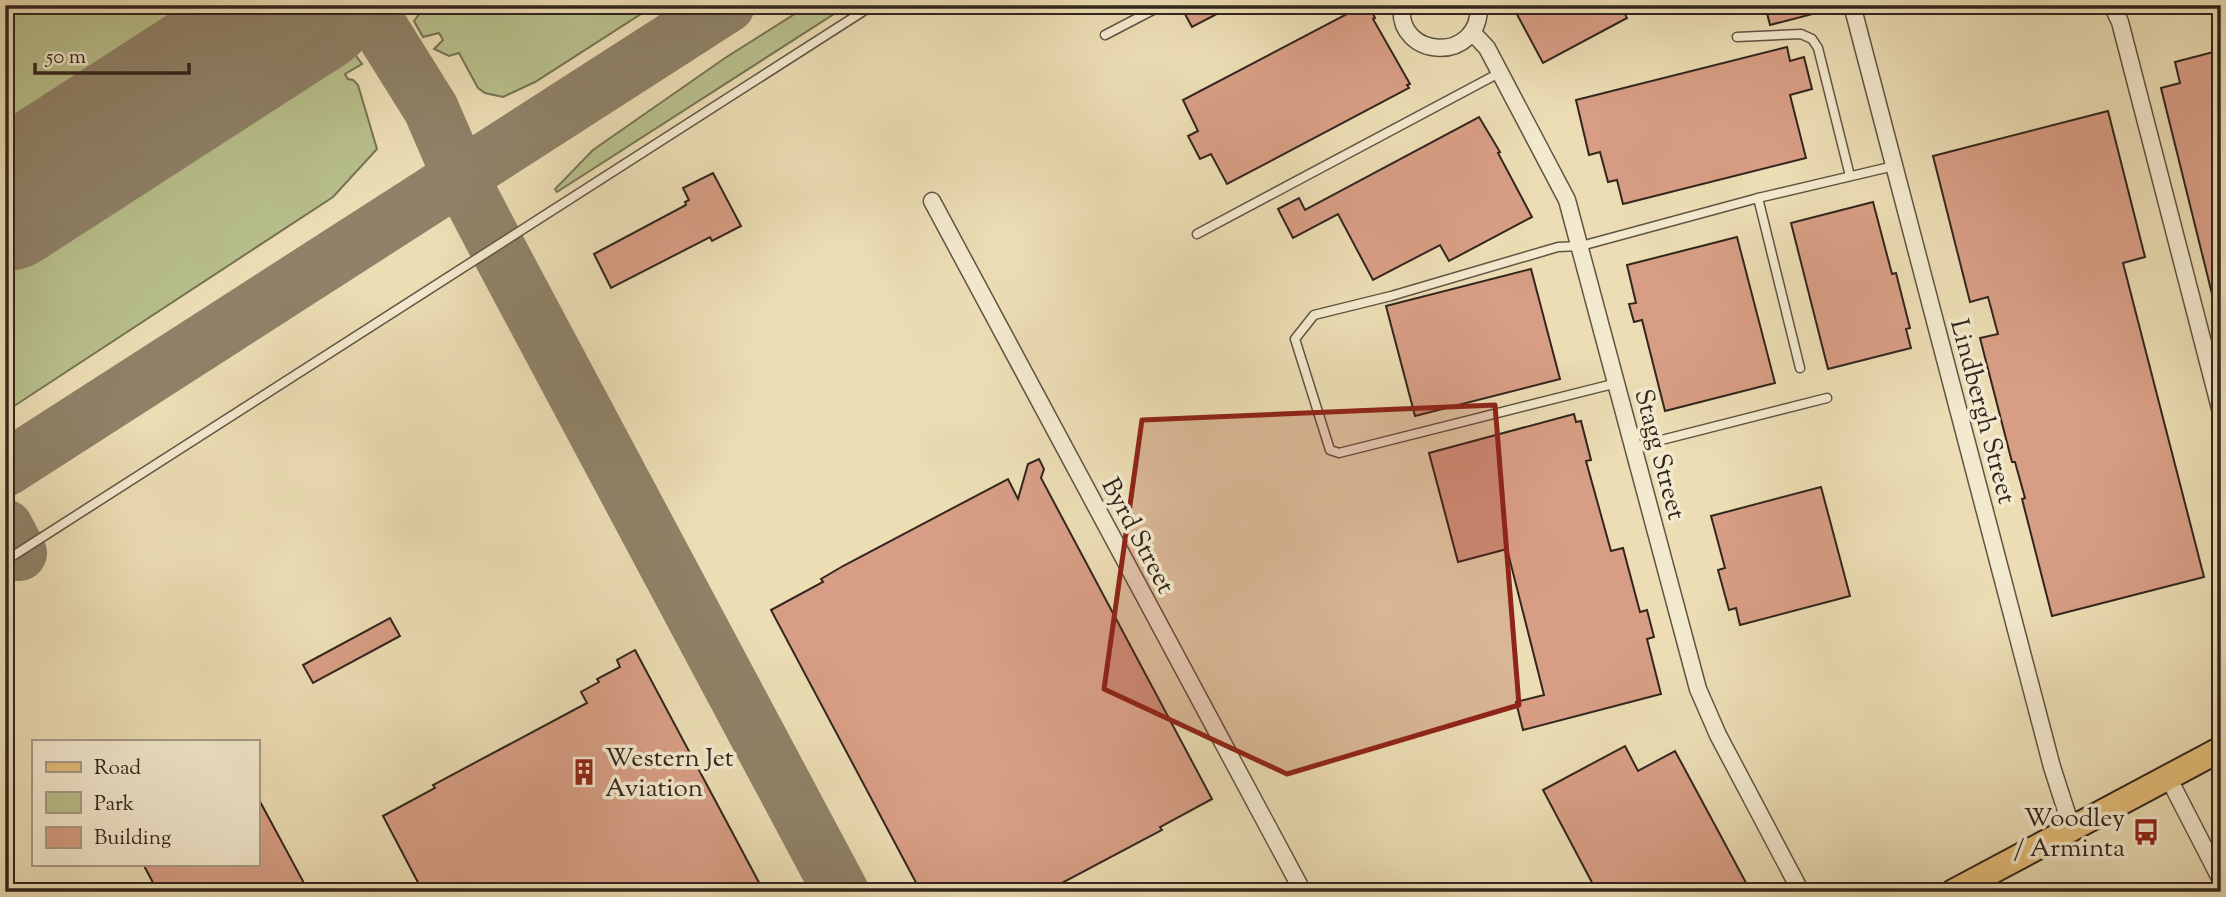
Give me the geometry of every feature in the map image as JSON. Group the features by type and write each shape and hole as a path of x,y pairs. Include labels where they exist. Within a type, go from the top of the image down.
{"main road":[{"path":"1953,892 2221,749"}],"street":[{"path":"1402,5 1404,23 1410,34 1420,43 1432,48 1457,45 1472,32 1479,15 1479,5"},
{"name":"Lindbergh Street","path":"1852,5 2048,753 2072,829"},
{"path":"2112,5 2120,22 2221,412"},
{"name":"Stagg Street","path":"1472,32 1487,48 1501,72 1567,200 1698,689 1718,736 1801,892"},
{"name":"Byrd Street","path":"932,201 1303,892"},
{"path":"2168,777 2221,880"}],"lane":[{"path":"5,561 873,5"},
{"path":"1105,35 1153,10"},
{"path":"1737,37 1801,34 1812,39 1818,48 1850,176"},
{"path":"1197,234 1501,72"},
{"path":"1617,383 1339,453 1330,450 1295,339 1314,316 1558,247 1581,246 1758,198 1894,166"},
{"path":"1758,198 1800,368"},
{"path":"1634,447 1827,398"}],"highlighted area":[{"path":"1495,405 1519,705 1287,774 1104,689 1142,420"}],"green space":[{"path":"5,5 227,5 5,145"},
{"path":"426,5 655,5 535,82 503,97 485,93 478,88 459,53 449,56 434,49 443,40 439,33 423,37 414,21"},
{"path":"809,5 848,5 557,192 555,189 593,150 725,58"},
{"path":"353,52 362,64 345,74 358,85 377,149 333,197 5,412 5,255 321,53 331,63"}],"building":[{"path":"1180,5 1234,5 1192,27"},
{"path":"1364,5 1369,5 1375,18 1373,19 1410,84 1407,85 1409,88 1227,184 1211,154 1200,159 1188,136 1198,131 1183,100"},
{"path":"1512,5 1620,5 1627,18 1543,63"},
{"path":"1765,5 1824,5 1824,11 1770,25"},
{"path":"1787,47 1790,61 1804,57 1812,89 1790,95 1806,158 1623,204 1617,180 1608,182 1600,152 1589,155 1576,100"},
{"path":"2221,50 2221,305 2215,306 2161,88 2180,83 2175,62"},
{"path":"2108,111 2145,257 2123,263 2204,577 2052,616 2022,499 2025,498 2015,462 2012,462 1980,338 1998,334 1988,297 1970,302 1933,156"},
{"path":"1479,117 1500,152 1498,153 1532,217 1449,261 1440,245 1373,280 1338,214 1293,238 1278,209 1299,198 1305,210"},
{"path":"713,173 741,226 712,241 710,237 611,288 594,254 686,205 685,202 689,200 683,188"},
{"path":"1873,202 1892,274 1896,273 1910,328 1906,329 1911,348 1828,369 1791,223"},
{"path":"1737,237 1775,383 1665,411 1642,320 1634,322 1629,304 1636,303 1627,265"},
{"path":"1531,269 1560,379 1415,416 1386,306"},
{"path":"1574,414 1576,422 1581,421 1591,460 1586,461 1611,551 1623,548 1640,612 1647,610 1654,637 1647,639 1661,694 1523,730 1516,702 1544,695 1507,549 1458,562 1429,453"},
{"path":"1039,459 1044,469 1041,478 1212,799 1160,827 1162,830 1045,892 921,892 771,610 823,582 821,579 843,566 1008,479 1018,499 1028,464"},
{"path":"1821,487 1850,596 1740,625 1736,608 1729,610 1718,570 1725,568 1711,516"},
{"path":"390,618 400,636 313,683 303,665"},
{"name":"Western Jet Aviation","path":"635,650 764,892 423,892 383,816 435,788 433,785 587,703 581,692 599,682 597,679 620,667 617,660"},
{"path":"1625,746 1638,771 1675,751 1751,892 1597,892 1543,790"},
{"path":"259,800 304,883 288,892 158,892 144,866 259,866"}],"taxiway":[{"path":"366,5 431,109 460,176 496,245 841,892"},
{"path":"5,469 727,5"},
{"path":"274,28 304,16 341,11 354,14 381,30"},
{"path":"5,527 19,553"}],"runway":[{"path":"5,202 310,5"}],"place":[{"name":"Western Jet Aviation","path":"584,772"},
{"name":"Woodley / Arminta","path":"2146,832"}]}
